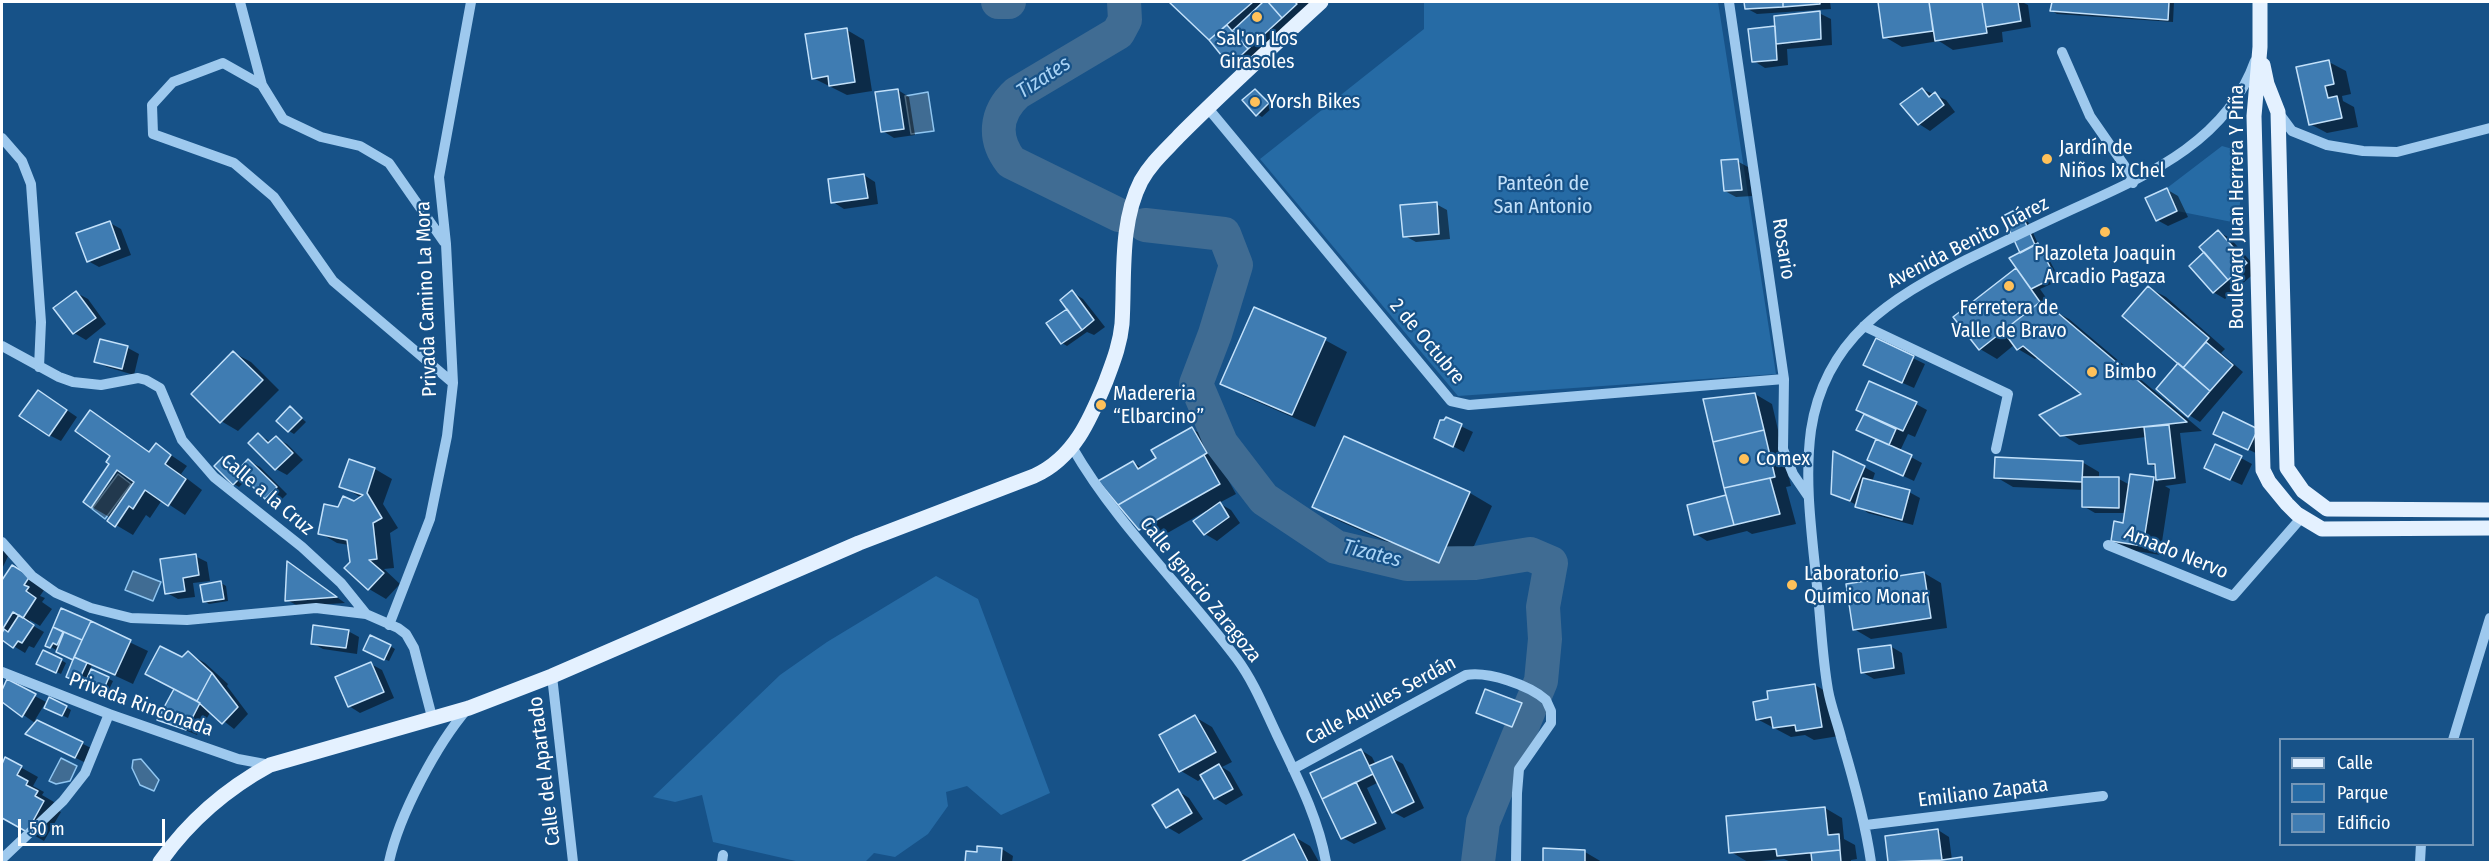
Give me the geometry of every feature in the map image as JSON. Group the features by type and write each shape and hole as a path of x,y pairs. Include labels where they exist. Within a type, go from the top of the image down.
{"main road":[{"path":"160,862 190,824 211,805 249,777 270,765 469,708 552,676 859,543 1034,476 1055,463 1072,447 1092,416 1117,351 1122,324 1128,219 1133,199 1152,164 1207,107 1321,2"},
{"path":"2260,2 2260,48"},
{"name":"Boulevard Juan Herrera Y Piña","path":"2260,48 2267,84 2278,112 2287,468 2289,474 2303,491 2327,508 2490,510"},
{"name":"Boulevard Juan Herrera Y Piña","path":"2260,48 2254,116 2263,470 2277,494 2301,517 2322,529 2490,528"}],"street":[{"path":"240,2 262,85 283,119 321,137 360,146 389,163 446,244"},
{"name":"Privada Camino La Mora","path":"389,625 420,548 443,463 453,382 440,177 471,2"},
{"name":"Rosario","path":"1729,2 1784,379 1784,449 1793,474 1808,496"},
{"name":"Avenida Benito Juárez","path":"1871,862 1866,825 1828,692 1808,496 1811,430 1822,391 1839,356 1864,326 1889,303 1914,286 1981,252 2133,183 2181,154 2216,122 2243,85 2260,48"},
{"path":"2062,52 2090,116 2124,165 2133,183"},
{"path":"262,85 223,63 173,82 152,105 153,134 234,163 274,197 333,281 453,382"},
{"name":"2 de Octubre","path":"1207,107 1451,400 1469,405 1784,379"},
{"path":"2278,112 2292,131 2327,145 2363,152 2397,152 2490,128"},
{"path":"2,138 22,161 31,184 41,322 39,367"},
{"path":"1864,326 2008,394 1996,449"},
{"name":"Calle a la Cruz","path":"2,346 59,378 87,385 108,384 138,378 154,383 165,395 175,426 191,452 214,477 302,548 341,583 366,614 398,628 411,641 432,717"},
{"name":"Calle Ignacio Zaragoza","path":"1072,447 1092,482 1122,523 1238,660 1256,690 1310,805 1323,842 1326,862"},
{"name":"Amado Nervo","path":"2108,545 2233,596 2301,517"},
{"path":"2,542 32,576 56,593 91,608 131,618 187,620 316,608 366,614"},
{"path":"2454,738 2490,618"},
{"name":"Privada Rinconada","path":"2,672 109,714 238,759 270,765"},
{"name":"Calle Aquiles Serdán","path":"1293,768 1466,675 1484,674 1521,686 1542,696 1550,705 1552,717 1548,729 1519,769 1516,862"},
{"name":"Calle del Apartado","path":"552,676 573,862"},
{"path":"389,862 400,827 429,767 452,727 469,708"},
{"path":"2,859 63,801 85,773 109,714"},
{"name":"Emiliano Zapata","path":"1866,825 2103,796"},
{"path":"2420,862 2421,846"}],"green space":[{"name":"Panteón de San Antonio","path":"1424,2 1718,2 1776,374 1458,396 1260,159 1424,29"},
{"path":"2222,146 2236,150 2241,168 2237,223 2177,211 2167,188"},
{"path":"936,576 978,599 1050,793 1001,815 967,786 946,792 948,806 928,834 895,857 874,853 865,862 800,862 713,842 702,795 675,802 653,797 780,675 827,642"}],"shaded area":[{"path":"928,92 934,131 911,134 905,96"},
{"path":"118,474 131,484 105,519 92,509"},
{"path":"133,571 161,582 153,601 125,590"},
{"path":"61,758 77,766 70,781 56,784 49,781"},
{"path":"141,759 159,780 154,791 140,785 132,768 133,760"}],"building":[{"path":"1169,2 1253,2 1209,40"},
{"path":"1263,2 1268,2 1282,18 1248,49 1232,31"},
{"path":"1268,2 1295,2 1297,4 1282,18"},
{"path":"1744,2 1783,2 1783,7 1745,9"},
{"path":"1783,2 1820,2 1820,4 1783,7"},
{"path":"1878,2 1929,2 1933,31 1883,38"},
{"path":"1929,2 1982,2 1987,33 1935,41"},
{"path":"1982,2 2018,2 2021,21 1986,27"},
{"path":"2052,2 2169,2 2168,20 2050,11"},
{"path":"1820,11 1821,39 1776,44 1774,16"},
{"path":"1227,25 1248,49 1230,66 1209,40"},
{"path":"1775,26 1777,60 1752,62 1748,29"},
{"path":"847,28 855,82 829,86 828,76 812,79 805,34"},
{"path":"2329,60 2334,84 2325,86 2328,98 2337,96 2342,118 2309,125 2296,67"},
{"path":"1922,88 1929,97 1935,92 1944,105 1918,125 1900,104"},
{"path":"898,89 904,129 881,132 875,92"},
{"name":"Yorsh Bikes","path":"1255,89 1269,103 1256,116 1242,100"},
{"path":"1738,159 1742,190 1724,191 1721,160"},
{"path":"864,174 868,198 831,203 828,179"},
{"path":"2167,188 2177,211 2156,221 2145,198"},
{"path":"1437,202 1439,234 1403,237 1400,205"},
{"path":"2019,208 2035,245 2020,253 2003,216"},
{"path":"110,221 120,249 87,262 76,233"},
{"path":"2218,230 2247,263 2228,280 2199,247"},
{"path":"2038,243 2055,277 2031,289 2009,258"},
{"path":"2204,252 2228,280 2213,293 2189,266"},
{"path":"2016,268 2040,302 1979,350 1953,317"},
{"path":"2148,286 2209,338 2183,368 2122,316"},
{"path":"1072,290 1094,320 1082,330 1060,300"},
{"path":"76,291 96,318 73,334 53,308"},
{"name":"Bimbo","path":"2040,302 2052,308 2187,422 2060,436 2039,415 2081,394 2023,346 2017,350 2003,331"},
{"path":"1254,307 1326,338 1292,415 1220,384"},
{"path":"1067,309 1082,330 1061,344 1046,323"},
{"path":"1876,338 1914,356 1902,383 1863,365"},
{"path":"100,339 128,346 122,369 94,362"},
{"path":"2206,342 2233,365 2210,391 2183,368"},
{"path":"233,351 263,380 220,423 191,394"},
{"path":"2178,363 2210,391 2188,417 2156,389"},
{"path":"1869,381 1917,402 1903,431 1856,410"},
{"path":"38,390 67,410 49,436 19,416"},
{"path":"1755,393 1764,430 1713,442 1703,399"},
{"path":"290,406 302,418 288,432 276,421"},
{"path":"90,410 149,452 156,443 171,455 165,464 186,479 168,506 145,490 133,509 129,506 115,527 107,521 134,482 117,470 91,508 83,502 109,464 106,462 110,456 75,431"},
{"path":"2223,412 2258,429 2248,450 2213,434"},
{"path":"1864,414 1896,429 1889,445 1856,430"},
{"path":"1446,417 1462,424 1453,447 1434,438 1440,420"},
{"path":"2169,425 2175,478 2156,480 2155,464 2148,464 2144,427"},
{"path":"1192,427 1207,453 1118,505 1098,481 1133,461 1138,469 1156,458 1151,450"},
{"name":"Comex","path":"1764,430 1775,477 1724,488 1713,442"},
{"path":"258,433 268,443 276,436 293,453 275,470 248,443"},
{"path":"1344,436 1470,492 1439,563 1312,507"},
{"path":"1876,439 1912,455 1903,476 1867,460"},
{"path":"2215,444 2242,456 2230,480 2204,468"},
{"path":"1833,451 1865,466 1850,501 1831,494"},
{"path":"1204,455 1220,484 1139,530 1118,505"},
{"path":"223,457 242,476 233,485 214,466"},
{"path":"1995,457 2083,461 2082,482 1994,478"},
{"path":"248,459 277,487 265,499 237,471"},
{"path":"349,459 375,468 367,493 382,518 373,523 377,559 369,560 384,573 368,590 344,568 350,562 347,540 318,534 324,504 338,507 343,496 354,501 363,495 339,487"},
{"path":"2130,474 2154,477 2143,546 2111,541 2114,521 2123,523"},
{"path":"2082,477 2119,477 2119,508 2082,507"},
{"path":"1770,478 1780,514 1734,525 1724,488"},
{"path":"1863,478 1910,490 1902,520 1855,507"},
{"path":"1726,495 1734,525 1694,535 1687,505"},
{"path":"1220,502 1229,517 1204,535 1193,521"},
{"path":"196,554 199,575 183,578 185,591 165,594 160,559"},
{"path":"287,561 337,597 285,601"},
{"path":"12,565 30,576 24,585 29,587 26,591 36,598 23,618 13,612 2,630 2,580"},
{"path":"1924,572 1931,618 1853,630 1846,584"},
{"path":"221,581 224,599 203,602 200,585"},
{"path":"61,608 91,621 82,640 53,627"},
{"path":"19,615 34,625 22,643 18,641 13,648 2,640 2,633 4,629 8,632"},
{"path":"91,621 131,640 115,675 74,657"},
{"path":"313,625 349,630 346,648 311,644"},
{"path":"53,627 63,632 57,645 53,643 50,648 45,646"},
{"path":"64,632 82,640 73,660 56,652"},
{"path":"370,635 391,645 384,660 363,650"},
{"path":"1891,645 1894,668 1861,673 1858,649"},
{"path":"160,646 182,657 188,651 212,673 197,701 145,674"},
{"path":"43,650 62,659 56,673 36,664"},
{"path":"74,657 87,663 78,682 66,677"},
{"path":"371,662 384,692 348,707 335,677"},
{"path":"91,669 109,677 103,691 85,683"},
{"path":"212,673 238,707 222,724 197,701"},
{"path":"7,679 36,694 22,717 2,702 2,690"},
{"path":"1815,684 1822,727 1796,731 1795,725 1773,728 1771,717 1756,720 1753,702 1768,699 1767,691"},
{"path":"174,689 200,703 186,730 157,720"},
{"path":"1485,689 1522,703 1512,727 1476,713"},
{"path":"49,697 67,706 62,716 44,708"},
{"path":"1195,715 1216,752 1179,772 1159,735"},
{"path":"37,720 83,742 75,758 25,734"},
{"path":"1361,749 1373,774 1322,799 1310,773"},
{"path":"1392,756 1414,802 1392,813 1369,766"},
{"path":"5,757 22,766 17,775 28,781 26,785 38,791 35,796 44,801 27,832 2,818 2,764"},
{"path":"1219,764 1233,789 1214,799 1200,775"},
{"path":"1356,782 1376,823 1341,839 1322,799"},
{"path":"1178,789 1192,813 1166,828 1152,805"},
{"path":"1825,807 1828,835 1839,834 1840,850 1777,856 1776,849 1729,853 1726,816"},
{"path":"1938,829 1942,860 1888,862 1885,836"},
{"path":"1294,834 1308,862 1241,862"},
{"path":"977,846 1002,848 1001,862 965,862 966,851 977,852"},
{"path":"1543,848 1585,850 1585,862 1543,862"},
{"path":"1840,850 1841,862 1812,862 1811,853"},
{"path":"1962,857 1962,862 1923,862 1942,860"}],"waterway":[{"name":"Tizates","path":"998,2 1009,2"},
{"name":"Tizates","path":"1119,215 1011,162 1001,144 999,126 1004,109 1017,93 1118,33 1125,20 1124,2"},
{"name":"Tizates","path":"1145,225 1224,234 1236,265 1215,334 1196,384 1221,443 1264,499 1336,547 1407,564 1475,563 1530,554 1551,563 1543,607 1545,639 1541,681 1483,822 1478,862"}],"place":[{"name":"Sal'on Los Girasoles","path":"1257,17"},
{"name":"Yorsh Bikes","path":"1255,102"},
{"name":"Jardín de Niños Ix Chel","path":"2047,159"},
{"name":"Plazoleta Joaquin Arcadio Pagaza","path":"2105,232"},
{"name":"Ferretera de Valle de Bravo","path":"2009,286"},
{"name":"Bimbo","path":"2092,372"},
{"name":"Madereria “Elbarcino”","path":"1101,405"},
{"name":"Comex","path":"1744,459"},
{"name":"Laboratorio Químico Monar","path":"1792,585"}]}
